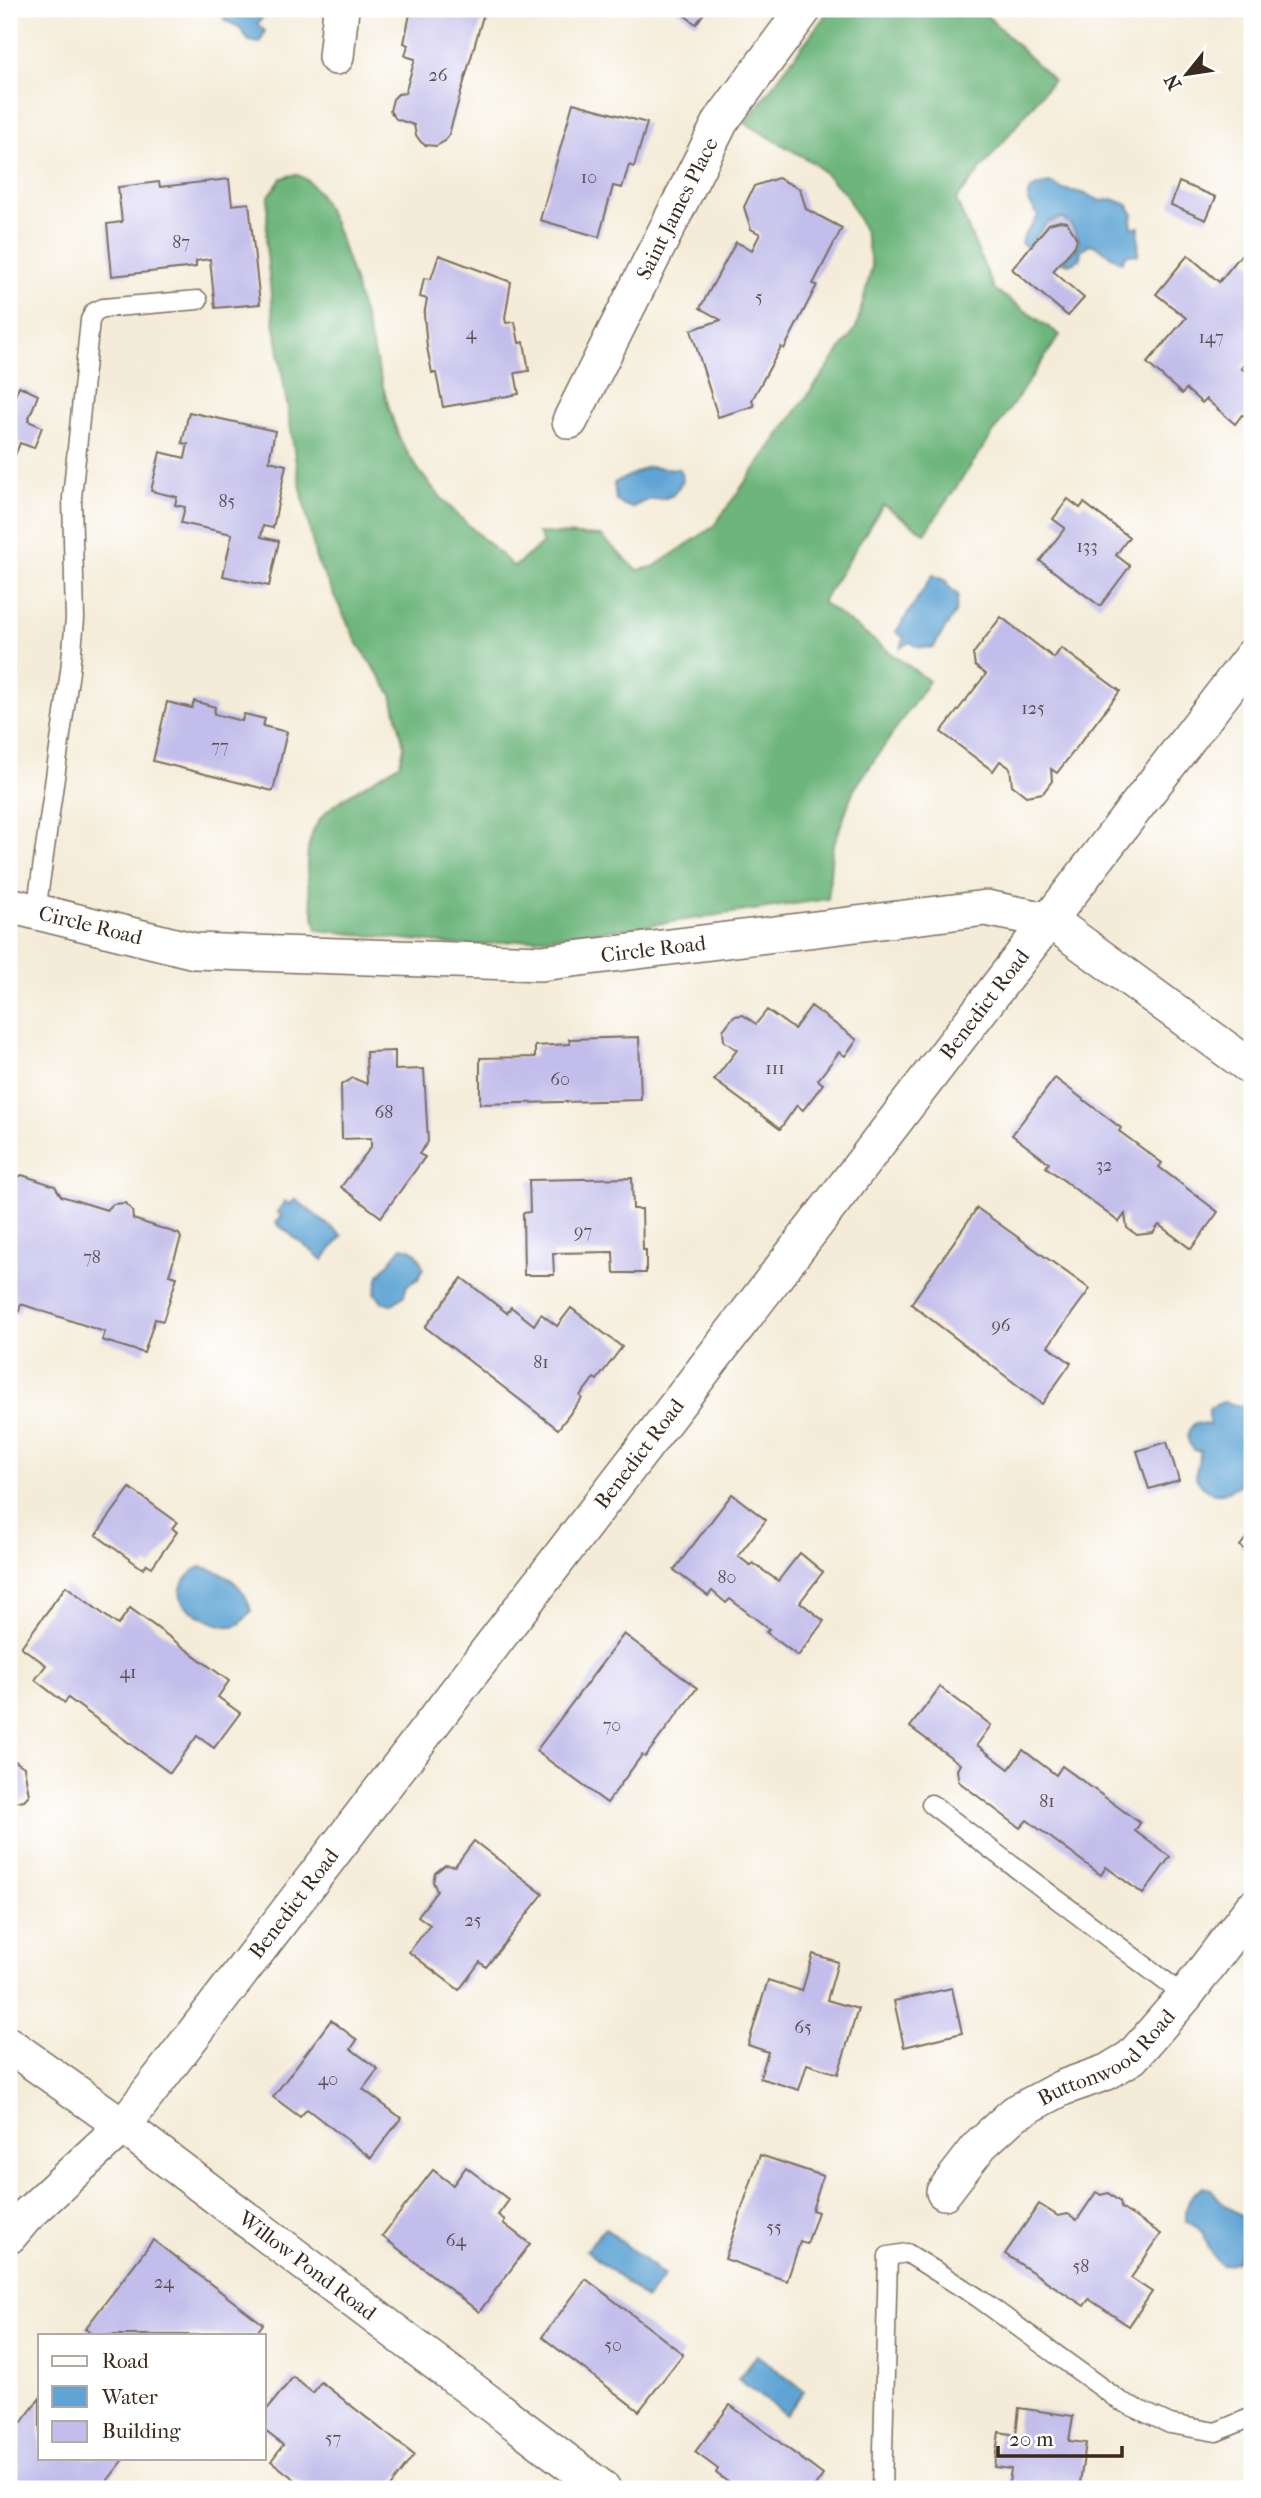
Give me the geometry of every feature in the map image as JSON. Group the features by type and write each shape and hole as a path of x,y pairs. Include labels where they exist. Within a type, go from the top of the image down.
{"street":[{"path":"336,57 341,9"},
{"name":"Saint James Place","path":"570,421 721,121 804,9"},
{"name":"Benedict Road","path":"9,2236 25,2217 123,2126 1252,656"},
{"name":"Circle Road","path":"22,909 195,950 541,963 986,908 1051,921 1252,1068"},
{"name":"Buttonwood Road","path":"944,2192 981,2144 1015,2113 1062,2088 1107,2072 1132,2057 1185,1996 1252,1908"},
{"name":"Willow Pond Road","path":"9,2045 123,2126 603,2489"}],"lane":[{"path":"22,909 71,671 75,619 72,498 88,328 94,312 103,309 198,300"},
{"path":"932,1804 1185,1996"},
{"path":"882,2489 888,2256 907,2253 977,2297 1120,2401 1170,2424 1216,2432 1252,2417"}],"green space":[{"path":"830,9 980,9 1053,80 956,200 994,289 1060,335 925,533 883,505 822,602 929,681 853,791 832,850 828,899 630,928 469,946 317,930 307,874 309,845 313,832 320,819 334,805 400,763 404,747 392,695 357,642 316,559 297,469 273,314 266,245 268,197 282,178 292,175 297,175 314,188 330,215 345,253 393,421 403,445 426,480 468,525 514,567 543,543 538,533 601,536 637,570 653,567 713,527 856,328 872,267 865,232 845,193 815,164 745,123"}],"water":[{"path":"216,9 260,9 263,17 257,24 265,31 260,43 249,41 239,27 224,20 223,10"},
{"path":"1052,183 1062,189 1083,193 1101,201 1113,199 1128,205 1133,214 1132,227 1139,227 1138,255 1126,254 1122,262 1090,244 1081,250 1080,259 1069,264 1062,262 1075,250 1079,240 1071,225 1062,218 1047,223 1027,248 1021,243 1038,215 1029,201 1029,191 1036,186"},
{"path":"647,467 680,469 683,481 673,495 666,498 648,500 631,508 616,501 614,483"},
{"path":"933,575 946,581 958,595 956,611 933,648 918,647 910,642 901,648 904,638 896,632"},
{"path":"295,1199 342,1236 323,1260 276,1223 282,1216 277,1212 285,1201 290,1205"},
{"path":"402,1247 416,1253 423,1268 418,1279 407,1285 404,1296 391,1305 382,1302 375,1293 379,1275"},
{"path":"1223,1402 1249,1408 1253,1424 1243,1482 1229,1491 1217,1493 1205,1489 1195,1476 1201,1451 1194,1450 1187,1436 1195,1423 1209,1425 1209,1408"},
{"path":"201,1567 226,1576 244,1594 251,1611 239,1624 219,1625 192,1611 183,1601 181,1590 186,1578"},
{"path":"1198,2189 1211,2189 1224,2205 1244,2217 1239,2256 1233,2263 1222,2265 1216,2260 1201,2231 1186,2222 1189,2201"},
{"path":"605,2228 664,2276 646,2299 586,2250"},
{"path":"757,2355 804,2391 786,2415 738,2379"}],"building":[{"path":"411,9 485,9 449,134 445,141 436,146 421,142 414,125 396,119 390,111 393,99 398,94 405,93 415,59 405,56 408,45 404,43"},
{"path":"676,9 707,9 696,24"},
{"path":"573,103 647,123 634,167 629,165 622,188 613,186 599,237 540,220"},
{"path":"778,178 800,189 806,209 842,228 784,349 781,347 752,400 754,406 718,417 691,330 721,320 700,308 736,242 752,250 760,234 751,229 744,207 754,186"},
{"path":"229,179 232,205 249,203 260,304 215,308 210,259 196,261 196,267 112,276 107,224 122,222 118,187 159,182 160,187"},
{"path":"1179,182 1216,197 1206,220 1171,205"},
{"path":"1067,222 1077,239 1075,246 1053,271 1084,298 1068,316 1012,269 1049,224"},
{"path":"439,255 511,282 506,323 515,322 519,343 524,342 529,371 515,373 519,394 443,407 427,347 424,315 427,299 420,297 424,278 431,279"},
{"path":"1188,255 1219,282 1241,255 1252,265 1252,356 1241,368 1252,376 1252,418 1242,415 1235,424 1206,399 1202,403 1186,389 1182,394 1147,363 1186,318 1156,294"},
{"path":"19,386 38,395 28,421 42,427 34,448 20,443 11,465 9,411"},
{"path":"189,412 275,431 269,461 286,465 273,528 263,526 261,537 279,541 269,586 223,576 232,534 181,523 185,507 175,505 177,497 151,491 160,452 185,458 188,444 182,443"},
{"path":"1068,499 1080,508 1084,503 1129,537 1116,555 1130,566 1100,606 1040,561 1065,528 1053,519"},
{"path":"1001,617 1054,658 1061,648 1120,691 1057,773 1051,769 1052,781 1043,793 1026,796 1012,785 1010,768 1000,761 993,771 941,732 986,674 975,666 973,654"},
{"path":"194,701 215,707 214,714 242,721 244,714 265,719 263,726 287,732 273,791 153,761 167,702 192,708"},
{"path":"811,1006 857,1040 845,1056 839,1052 818,1080 823,1084 803,1110 797,1105 780,1129 714,1080 737,1050 724,1041 723,1030 734,1016 743,1015 756,1024 767,1010 794,1029"},
{"path":"639,1037 641,1100 480,1104 480,1058 535,1057 535,1046 570,1044 569,1039"},
{"path":"395,1051 395,1070 424,1069 428,1142 419,1154 425,1157 381,1217 341,1187 371,1147 371,1138 342,1139 341,1085 353,1078 367,1084 366,1052"},
{"path":"1055,1078 1121,1128 1119,1131 1162,1163 1159,1167 1218,1212 1191,1249 1159,1225 1153,1233 1137,1235 1127,1228 1125,1214 1119,1222 1046,1167 1049,1163 1012,1135"},
{"path":"22,1175 55,1186 61,1196 107,1210 113,1204 125,1203 132,1210 133,1219 179,1234 181,1238 169,1275 177,1277 163,1321 155,1319 144,1353 102,1340 105,1332 21,1304 18,1314 9,1311 9,1181"},
{"path":"632,1178 633,1209 642,1209 646,1273 614,1273 613,1252 553,1253 554,1275 524,1275 523,1213 530,1212 529,1180"},
{"path":"977,1208 1090,1289 1048,1346 1071,1363 1042,1404 911,1304"},
{"path":"462,1278 507,1313 511,1307 534,1325 541,1314 557,1326 571,1308 622,1347 597,1380 594,1378 558,1429 425,1327"},
{"path":"1167,1442 1179,1480 1149,1489 1137,1451"},
{"path":"130,1488 177,1522 172,1528 177,1532 152,1567 147,1564 143,1569 96,1535"},
{"path":"732,1494 766,1520 738,1556 778,1581 800,1553 823,1572 800,1602 824,1621 798,1656 766,1632 769,1629 730,1599 726,1603 712,1591 708,1596 674,1570"},
{"path":"1252,1530 1252,1555 1240,1546"},
{"path":"66,1586 118,1625 130,1608 229,1681 218,1697 240,1713 214,1748 197,1736 170,1773 68,1698 65,1703 35,1680 46,1665 21,1647"},
{"path":"624,1634 697,1688 607,1803 536,1751"},
{"path":"940,1687 991,1725 977,1745 1009,1769 1023,1750 1056,1775 1062,1766 1140,1823 1135,1831 1170,1857 1143,1894 1106,1867 1101,1875 1027,1820 1020,1828 959,1782 957,1770 960,1764 910,1727"},
{"path":"15,1761 24,1767 29,1795 24,1800 9,1803 9,1762"},
{"path":"474,1841 543,1894 486,1967 480,1962 459,1990 409,1952 430,1925 418,1916 437,1891 433,1882 435,1873 445,1865 455,1866"},
{"path":"813,1954 838,1962 827,2000 858,2009 838,2074 807,2064 799,2090 760,2078 768,2052 748,2045 768,1980 802,1991"},
{"path":"952,1988 962,2033 904,2047 894,2001"},
{"path":"331,2020 357,2040 351,2049 378,2069 363,2089 401,2118 371,2158 307,2109 300,2117 273,2097"},
{"path":"760,2155 823,2176 812,2210 818,2212 807,2244 800,2242 787,2281 725,2259"},
{"path":"466,2167 509,2200 498,2215 505,2220 503,2223 530,2244 479,2312 382,2236 433,2170 453,2185"},
{"path":"1096,2192 1101,2195 1108,2193 1120,2202 1121,2208 1161,2234 1131,2278 1152,2292 1129,2326 1089,2299 1084,2306 1005,2254 1039,2204 1058,2216 1068,2214 1077,2220"},
{"path":"153,2240 263,2324 256,2334 92,2334 85,2329"},
{"path":"586,2279 683,2354 639,2411 542,2337"},
{"path":"293,2377 313,2393 321,2382 414,2455 388,2489 307,2489 271,2461 283,2445 266,2432 266,2411"},
{"path":"38,2401 38,2460 123,2460 104,2485 110,2489 9,2489 9,2439"},
{"path":"730,2405 823,2475 813,2489 737,2489 716,2473 718,2469 695,2452"},
{"path":"1019,2408 1073,2416 1069,2441 1086,2443 1079,2489 1008,2489 1011,2469 994,2467 999,2432 1016,2435"}]}
